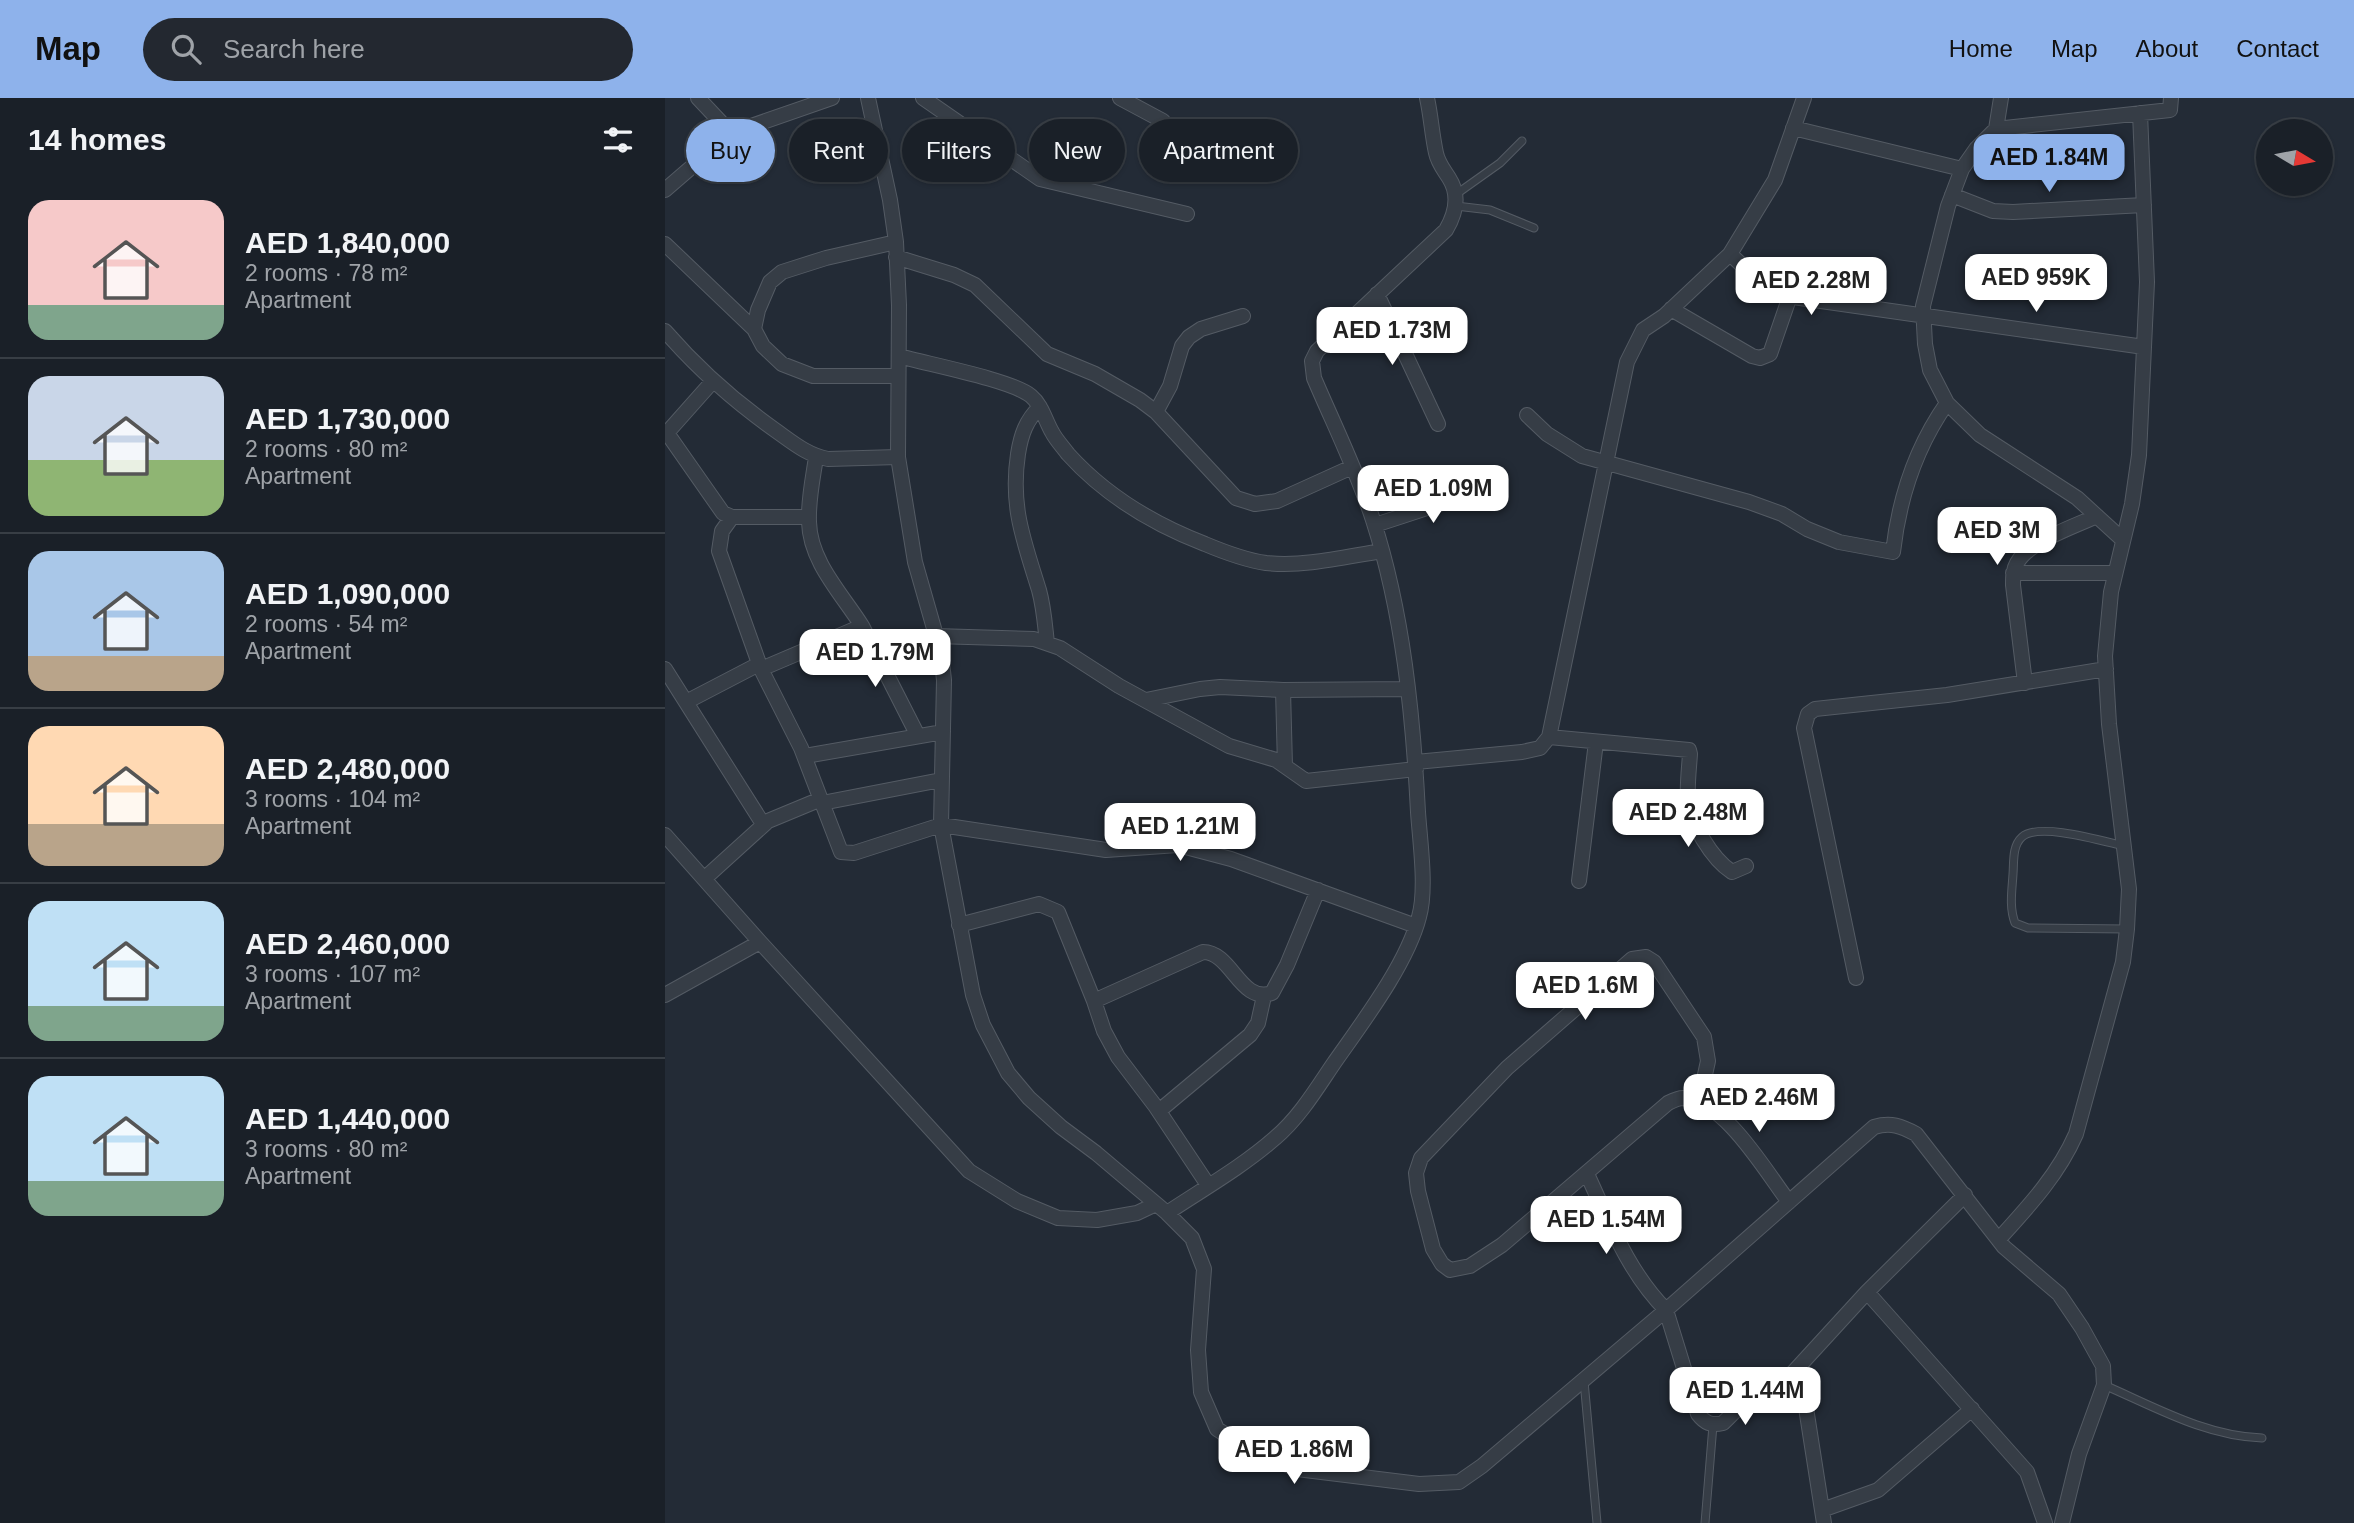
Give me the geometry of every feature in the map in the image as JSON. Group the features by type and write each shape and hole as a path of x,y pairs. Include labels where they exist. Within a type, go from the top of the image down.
{"street":[{"path":"698,98 718,119"},
{"path":"771,119 832,98"},
{"path":"868,98 890,200 896,249 898,457 915,562 940,653 944,680 941,825 973,995 983,1025 1008,1073 1029,1098 1161,1208 1192,1238 1204,1269 1198,1350 1201,1392 1217,1429 1248,1449 1297,1469 1419,1484 1459,1482 1482,1466 1667,1310 1874,1127 1888,1123 1902,1126 1916,1134 2013,1256 2059,1294 2103,1366 2104,1385 2079,1454 2062,1523"},
{"path":"923,98 1040,178 1187,214"},
{"path":"1120,98 1159,119"},
{"path":"665,835 969,1171 1017,1201 1058,1218 1097,1220 1161,1208 1244,1164 1278,1136 1309,1100 1359,1027 1408,948 1420,916 1422,876 1416,765 1401,637 1375,525 1314,378 1312,361 1317,351 1446,230 1454,218 1456,201 1451,180 1436,156 1427,98"},
{"path":"935,636 1034,639 1060,648 1229,746 1276,760 1306,782 1540,748 1549,737 1626,362 1643,330 1671,309 1730,254 1775,180 1804,98"},
{"path":"2001,98 1996,129 1976,149 1962,169 1952,195 1923,306 1925,344 1930,370 1947,403 1980,435 2077,498 2123,540"},
{"path":"1996,129 2170,110 2171,98"},
{"path":"1999,1239 2052,1178 2066,1157 2076,1134 2123,962 2129,889 2109,724 2106,669 2107,623 2115,573 2132,504 2139,455 2147,282 2140,113"},
{"path":"1793,128 1962,169"},
{"path":"665,190 686,172"},
{"path":"1952,195 1993,211 2144,205"},
{"path":"665,244 755,330 762,346 782,364 813,376 898,376"},
{"path":"755,330 758,310 769,282 782,272 826,258 896,249 975,285 1047,354 1095,374 1156,412 1237,498 1255,504 1277,501 1352,467"},
{"path":"1730,254 1763,285 1790,296 2144,347"},
{"path":"1377,294 1438,424"},
{"path":"1671,309 1752,356 1760,358 1770,354 1790,296"},
{"path":"1156,412 1170,386 1182,346 1189,337 1201,329 1243,316"},
{"path":"665,331 693,362 737,403 804,450 828,459 898,457"},
{"path":"898,356 1007,384 1030,395 1068,454 1131,508 1167,529 1230,555 1265,563 1306,564 1382,551"},
{"path":"713,381 666,434 723,513 732,517 809,517"},
{"path":"1527,415 1566,447 1582,456 1749,502 1782,514 1807,529 1839,541 1893,552 1896,522 1924,438 1947,403"},
{"path":"1040,407 1030,415 1025,425 1015,474 1015,501 1031,572 1044,612 1047,643"},
{"path":"817,457 809,517 812,544 823,569 862,626 918,736"},
{"path":"1375,525 1479,491"},
{"path":"2025,683 2013,573 2029,549 2097,516"},
{"path":"732,517 722,531 719,551 760,666 804,756 841,852 846,854 941,825 1106,850 1178,845 1202,850 1416,926"},
{"path":"2013,573 2115,573"},
{"path":"686,702 760,666 862,626"},
{"path":"665,669 763,824"},
{"path":"1856,978 1804,727 1808,714 1815,709 1947,695 2106,669"},
{"path":"1146,700 1220,687 1283,690 1407,689"},
{"path":"1283,690 1285,766"},
{"path":"804,756 943,732"},
{"path":"1549,737 1689,750 1688,800 1706,846 1721,865 1732,872 1746,866"},
{"path":"1579,881 1596,742"},
{"path":"704,878 763,824 822,801 941,780"},
{"path":"1094,1001 1203,952 1210,952 1254,994 1264,996 1272,993 1287,965 1318,890"},
{"path":"959,925 1039,904 1058,912 1104,1031 1118,1057 1159,1111 1208,1185"},
{"path":"665,995 760,942"},
{"path":"1699,1101 1708,1061 1704,1037 1654,962 1646,957 1632,959 1507,1068 1421,1158 1416,1173 1418,1191 1433,1250 1442,1264 1450,1270 1470,1266 1502,1245 1668,1103 1681,1098 1699,1101 1730,1125 1789,1202"},
{"path":"1159,1111 1251,1035 1258,1023 1264,996"},
{"path":"1587,1174 1622,1251 1654,1297 1667,1310 1698,1414 1704,1422 1713,1425 1723,1423 1770,1380 1790,1376 1867,1292 1965,1195"},
{"path":"1867,1292 2027,1472 2045,1523"},
{"path":"1790,1376 1800,1381 1804,1395 1823,1517 1878,1490 1972,1409"}],"lane":[{"path":"1456,201 1522,141"},
{"path":"1456,201 1490,210 1534,228"},
{"path":"2125,846 2067,834 2030,832 2020,838 2014,851 2011,912 2015,923 2028,928 2127,929"},
{"path":"1584,1380 1597,1523"},
{"path":"2104,1385 2199,1426 2228,1435 2262,1438"},
{"path":"1705,1523 1713,1425"}]}
